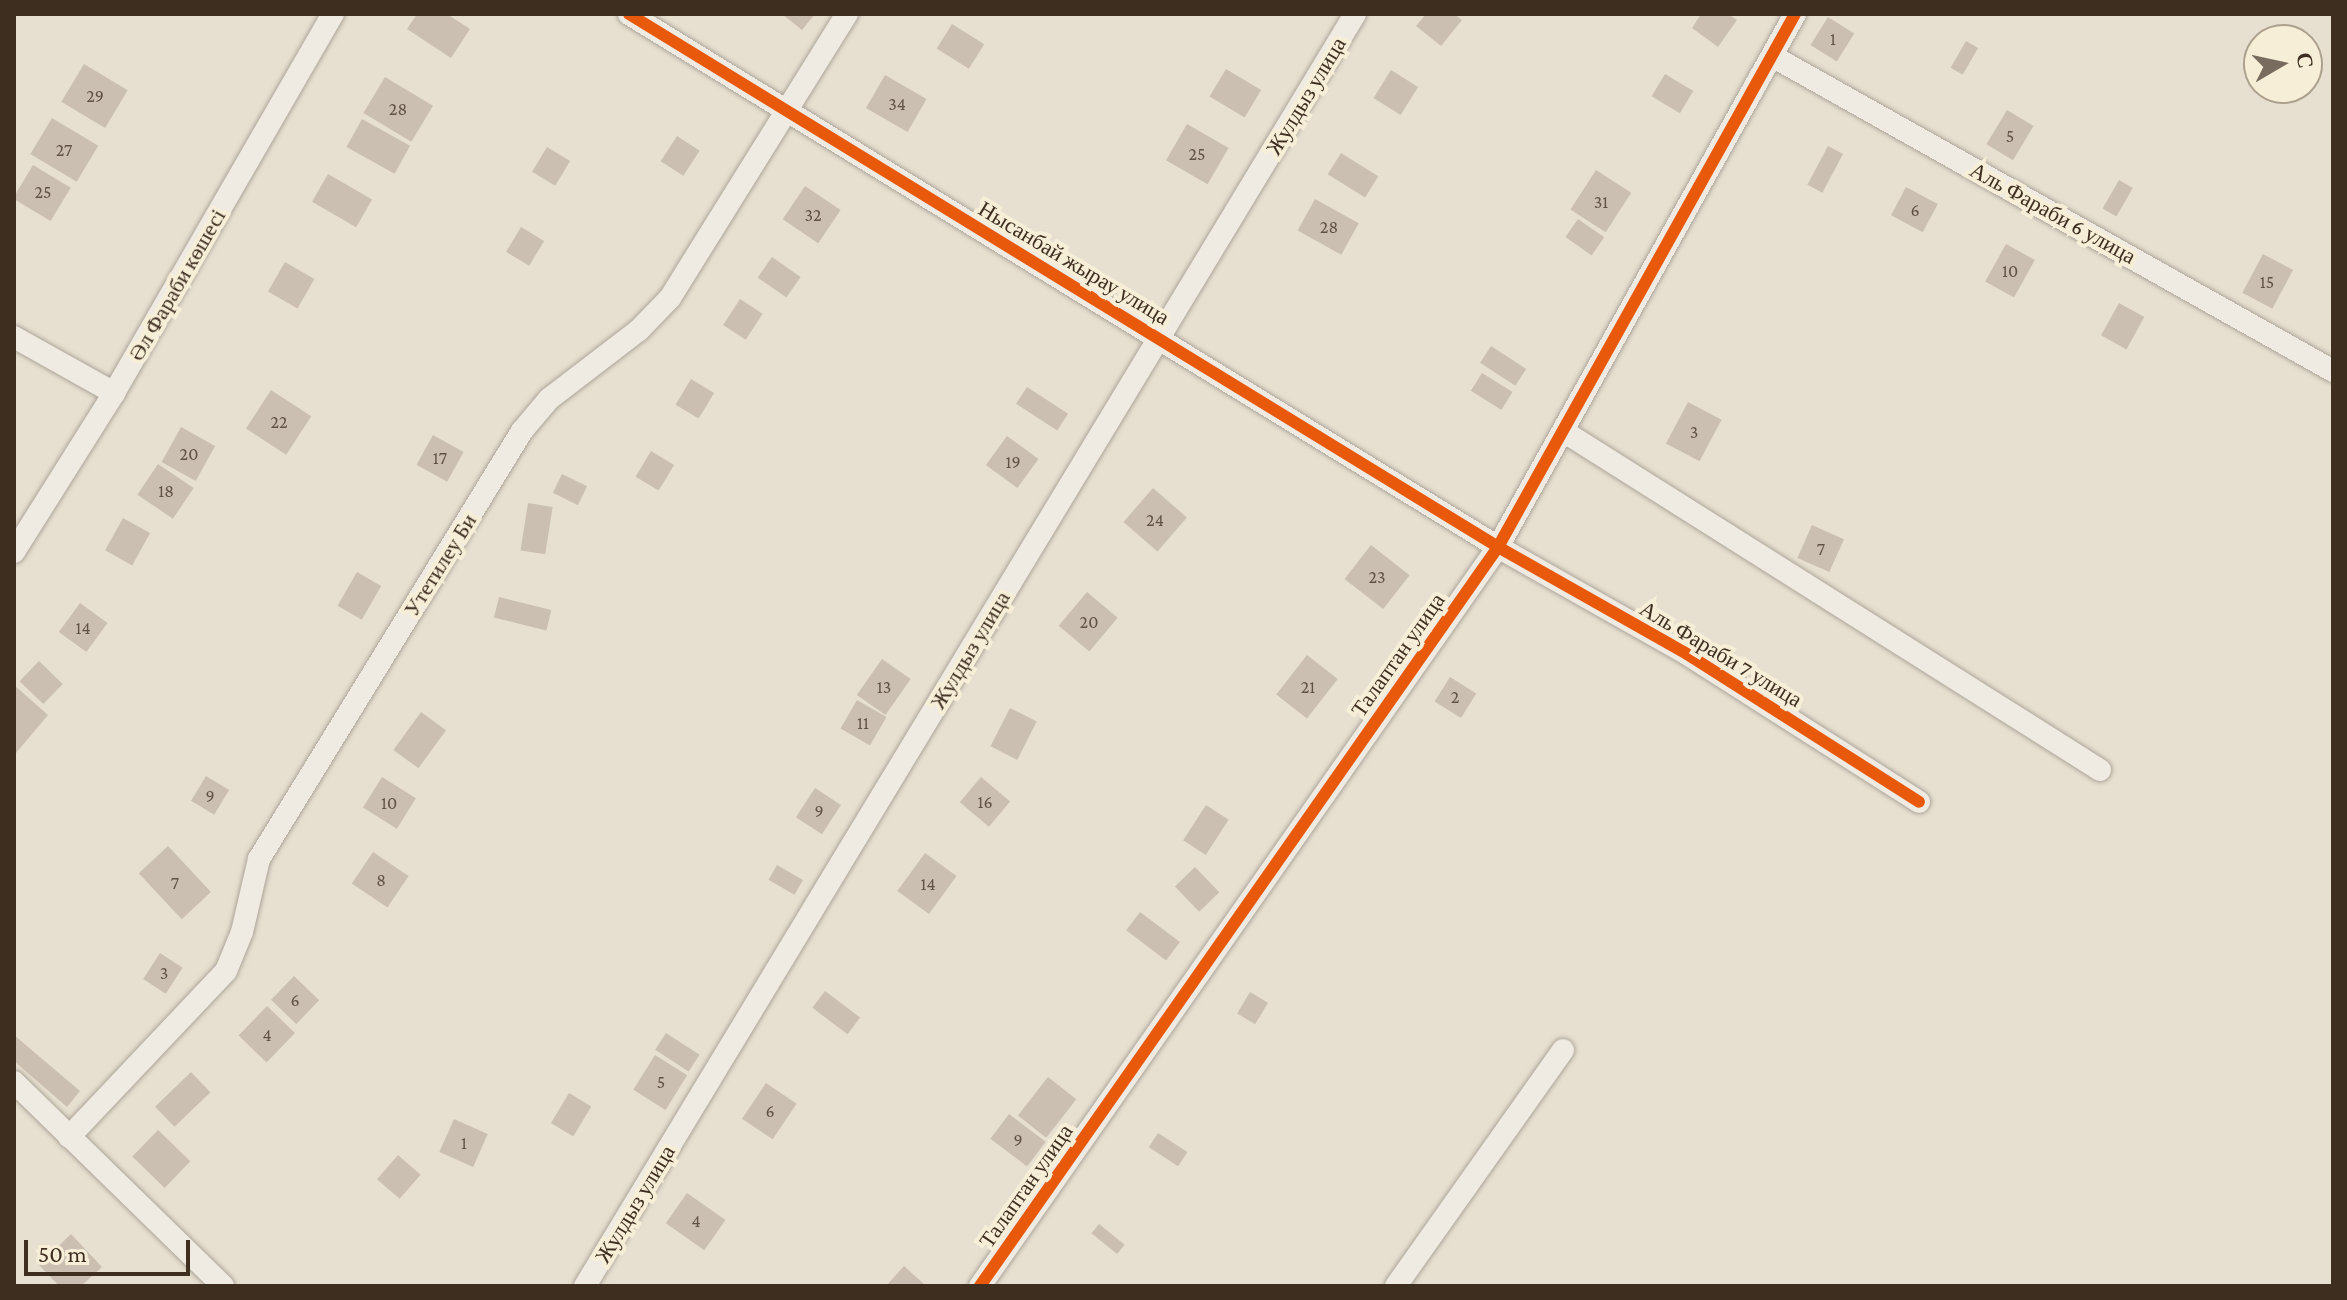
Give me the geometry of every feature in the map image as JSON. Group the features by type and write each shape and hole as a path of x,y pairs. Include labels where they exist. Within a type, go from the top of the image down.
{"street":[{"name":"Әл Фараби көшесі","path":"14,552 114,393 333,14"},
{"name":"Нысанбай жырау улица","path":"629,14 1498,547"},
{"name":"Утетилеу Би","path":"69,1137 226,971 242,932 259,859 522,431 549,399 639,330 670,298 847,14"},
{"name":"Жулдыз улица","path":"585,1286 1355,14"},
{"name":"Талаптан улица","path":"980,1286 1498,547 1795,14"},
{"name":"Аль Фараби 6 улица","path":"1772,56 2333,371"},
{"path":"14,337 114,393"},
{"path":"1563,431 2100,770"},
{"name":"Аль Фараби 7 улица","path":"1498,547 1687,654 1919,802"},
{"path":"1396,1286 1563,1050"},
{"path":"14,1082 223,1286"}],"building":[{"path":"417,14 447,14 470,29 451,58 407,29"},
{"path":"782,14 815,14 802,30"},
{"path":"1426,14 1454,14 1462,20 1441,46 1416,26"},
{"path":"1701,14 1728,14 1737,20 1718,47 1692,28"},
{"path":"1828,17 1854,33 1837,61 1811,45"},
{"path":"952,24 984,44 969,69 937,49"},
{"path":"1966,41 1978,48 1963,75 1950,68"},
{"path":"84,64 128,90 105,128 61,102"},
{"path":"1226,69 1261,90 1245,118 1210,96"},
{"path":"1391,70 1418,87 1401,115 1374,98"},
{"path":"1665,74 1693,91 1680,113 1652,96"},
{"path":"885,75 927,99 908,132 866,108"},
{"path":"385,77 433,106 411,142 363,113"},
{"path":"2007,110 2034,126 2013,160 1986,144"},
{"path":"52,118 98,146 77,182 30,154"},
{"path":"362,119 410,146 395,174 346,147"},
{"path":"1187,124 1229,148 1208,184 1166,160"},
{"path":"677,136 700,151 683,176 661,161"},
{"path":"1828,146 1843,154 1822,193 1807,185"},
{"path":"547,147 570,161 555,186 532,172"},
{"path":"1341,153 1378,176 1365,198 1328,174"},
{"path":"33,165 71,188 51,221 14,199"},
{"path":"1596,170 1631,193 1606,232 1570,209"},
{"path":"328,174 372,200 356,227 312,202"},
{"path":"2119,180 2133,188 2116,217 2102,209"},
{"path":"805,186 841,210 818,243 783,219"},
{"path":"1906,187 1938,204 1923,232 1891,215"},
{"path":"1315,199 1359,223 1341,255 1298,230"},
{"path":"1578,219 1604,237 1592,255 1565,237"},
{"path":"521,227 544,241 529,266 506,252"},
{"path":"2006,244 2035,260 2014,298 1985,282"},
{"path":"2263,254 2293,270 2272,309 2242,293"},
{"path":"772,257 801,277 786,298 758,277"},
{"path":"285,262 314,279 297,308 268,291"},
{"path":"740,299 763,314 746,340 723,325"},
{"path":"2119,303 2144,317 2126,349 2101,335"},
{"path":"1491,346 1526,369 1515,386 1480,363"},
{"path":"1482,373 1513,392 1501,410 1471,391"},
{"path":"691,379 714,393 699,419 676,405"},
{"path":"1027,387 1068,414 1057,430 1016,404"},
{"path":"271,390 311,416 286,455 246,429"},
{"path":"1688,402 1722,420 1699,461 1666,443"},
{"path":"181,427 215,446 196,481 162,462"},
{"path":"433,435 464,452 447,482 417,465"},
{"path":"1007,436 1039,459 1017,488 986,465"},
{"path":"651,451 674,465 659,491 636,477"},
{"path":"158,464 194,488 173,519 137,495"},
{"path":"562,474 587,486 578,505 553,493"},
{"path":"1153,488 1187,518 1157,551 1123,522"},
{"path":"528,503 553,507 545,554 520,550"},
{"path":"123,518 150,533 132,565 105,550"},
{"path":"1812,525 1844,539 1829,572 1797,558"},
{"path":"1371,545 1410,575 1383,609 1345,579"},
{"path":"357,572 381,586 362,620 338,606"},
{"path":"1087,592 1118,618 1089,651 1059,626"},
{"path":"499,597 551,610 546,630 494,617"},
{"path":"80,603 108,623 86,652 59,632"},
{"path":"1307,655 1338,679 1307,718 1276,694"},
{"path":"882,659 911,679 885,715 857,695"},
{"path":"39,661 63,684 43,704 20,681"},
{"path":"1450,677 1476,693 1461,718 1435,702"},
{"path":"14,685 48,715 16,753 14,751"},
{"path":"857,700 886,717 870,746 840,729"},
{"path":"1010,708 1037,722 1017,760 990,746"},
{"path":"421,712 446,730 418,768 393,750"},
{"path":"206,776 229,790 214,815 191,801"},
{"path":"382,777 416,798 397,829 363,808"},
{"path":"981,777 1010,801 989,827 960,802"},
{"path":"815,788 841,805 822,834 796,817"},
{"path":"1206,805 1229,820 1206,855 1183,840"},
{"path":"168,846 211,892 182,919 139,873"},
{"path":"373,852 409,876 387,908 352,884"},
{"path":"925,853 957,876 929,914 897,891"},
{"path":"777,865 803,880 794,895 768,880"},
{"path":"1195,867 1219,892 1199,912 1175,886"},
{"path":"1140,912 1180,942 1166,960 1126,930"},
{"path":"160,953 183,968 166,994 143,979"},
{"path":"294,976 319,1000 296,1024 271,1000"},
{"path":"825,991 860,1017 848,1034 812,1008"},
{"path":"1250,992 1268,1003 1255,1024 1237,1013"},
{"path":"267,1006 295,1033 267,1063 239,1035"},
{"path":"666,1033 700,1055 689,1072 655,1050"},
{"path":"14,1035 80,1091 67,1107 14,1061"},
{"path":"655,1055 687,1075 665,1110 633,1090"},
{"path":"191,1072 210,1092 174,1127 155,1107"},
{"path":"1048,1077 1076,1099 1046,1138 1018,1116"},
{"path":"766,1083 797,1104 773,1139 742,1119"},
{"path":"569,1093 591,1106 573,1136 551,1123"},
{"path":"1009,1114 1046,1142 1027,1166 990,1139"},
{"path":"454,1119 488,1134 473,1167 439,1152"},
{"path":"158,1130 190,1161 165,1188 132,1157"},
{"path":"1158,1133 1187,1152 1178,1166 1149,1147"},
{"path":"398,1155 421,1175 400,1199 377,1179"},
{"path":"687,1193 726,1220 704,1250 666,1223"},
{"path":"1099,1224 1125,1245 1117,1254 1091,1233"},
{"path":"71,1234 102,1267 81,1286 59,1286 39,1265"},
{"path":"904,1266 924,1284 886,1286"}],"cycle path":[{"path":"629,14 1498,547 1687,654 1919,802"},
{"path":"980,1286 1498,547 1795,14"}]}
